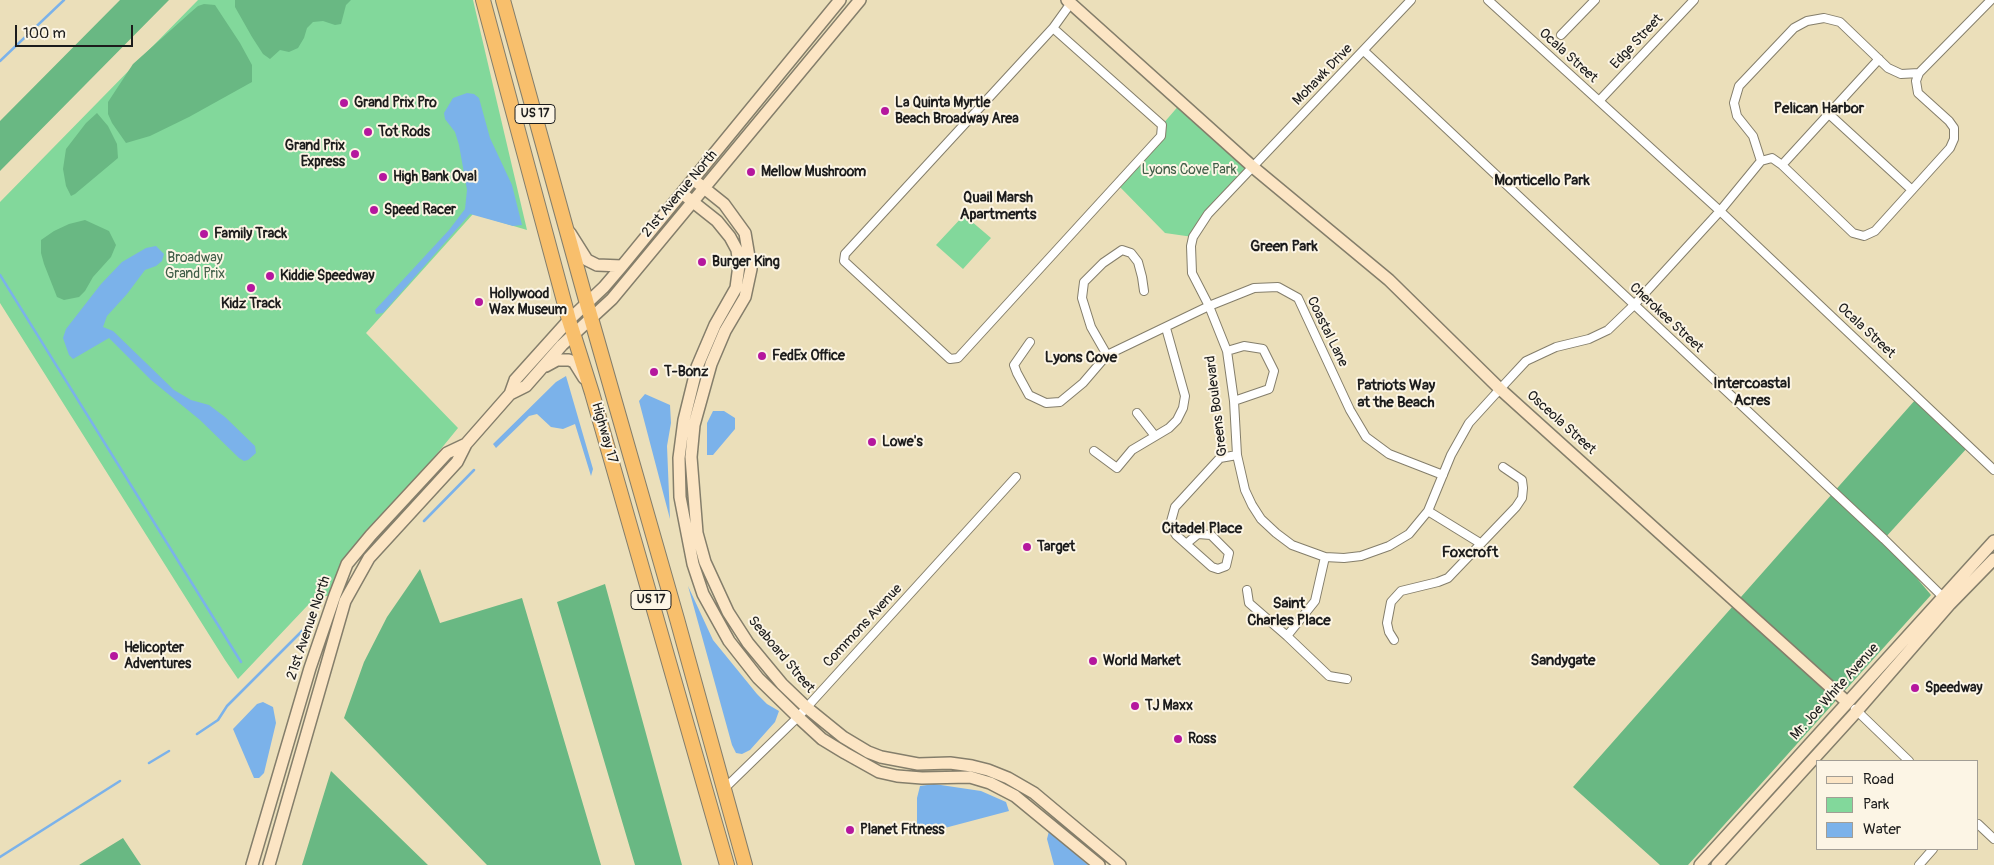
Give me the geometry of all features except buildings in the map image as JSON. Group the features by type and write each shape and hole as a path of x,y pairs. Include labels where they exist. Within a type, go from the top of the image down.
{"highway":[{"name":"Highway 17","path":"483,0 569,320 592,393 727,865"},
{"name":"Highway 17","path":"503,0 745,865"}],"street":[{"name":"21st Avenue North","path":"269,865 346,602 369,558 457,462 466,444 510,394 515,380 569,320 587,304 622,266 683,194 840,0"},
{"name":"21st Avenue North","path":"510,394 526,386 574,334 612,299 860,0"},
{"name":"Mohawk Drive","path":"1254,168 1305,111 1411,0"},
{"name":"Ocala Street","path":"1488,0 1720,211 1994,470"},
{"path":"1562,35 1595,0"},
{"name":"Edge Street","path":"1599,102 1694,0"},
{"path":"1500,389 1526,361 1556,347 1589,339 1608,330 1634,305 1720,211 1761,160 1772,158 1782,165 1853,233 1864,236 1875,231 1950,148 1954,139 1954,128 1949,120 1918,93 1916,81 1919,73 1991,0"},
{"path":"1053,28 1162,125 1161,136 958,358 950,359 844,261 845,254 1053,28 1069,2 1254,168"},
{"path":"1761,160 1753,136 1737,116 1734,103 1739,86 1794,28 1807,21 1824,18 1840,22 1888,68 1901,74 1919,73"},
{"name":"Cherokee Street","path":"1364,51 1946,600"},
{"path":"1782,165 1879,59"},
{"path":"1829,114 1912,190"},
{"name":"Greens Boulevard","path":"1254,168 1208,214 1193,237 1190,258 1192,273 1209,306 1227,351 1234,401 1237,455 1245,490 1261,519 1292,545 1325,556 1344,558 1361,556 1389,546 1409,534 1428,511 1451,455 1469,423 1500,389"},
{"name":"Osceola Street","path":"1254,168 1389,280 1500,389 1847,702"},
{"name":"Seaboard Street","path":"694,180 724,204 745,233 751,269 746,297 725,331 710,364 694,425 692,457 697,532 705,562 728,612 748,643 782,684 806,708 843,737 875,755 918,764 950,763 972,766 988,770 1014,782 1034,793 1120,865"},
{"name":"Seaboard Street","path":"683,194 716,221 730,237 736,250 739,270 736,288 701,354 684,420 679,458 680,498 693,564 703,594 729,641 758,678 798,717 822,739 864,765 879,772 922,778 970,777 990,783 1015,796 1099,865"},
{"path":"566,228 588,260 597,265 622,266"},
{"path":"1030,342 1014,365 1029,395 1046,403 1060,402 1083,383 1107,355 1091,327 1082,298 1084,282 1103,263 1122,250 1131,253 1138,262 1144,291"},
{"name":"Coastal Lane","path":"1107,355 1209,306 1254,288 1278,286 1298,298 1350,410 1366,437 1389,454 1443,475"},
{"path":"1094,451 1117,468 1132,450 1170,428 1177,420 1183,408 1185,396 1166,328"},
{"path":"1227,351 1244,346 1263,349 1274,372 1270,389 1234,401"},
{"path":"542,367 557,360 574,362 592,393"},
{"path":"1137,413 1155,436"},
{"name":"21st Avenue North","path":"252,865 310,668 347,564 371,535 447,453 466,444"},
{"path":"1186,544 1198,534 1210,535 1229,553 1226,566 1218,569 1212,567 1186,544 1176,535 1170,525 1175,508 1220,458 1237,455"},
{"path":"1394,640 1389,632 1387,623 1391,602 1401,591 1448,578 1516,507 1522,498 1522,480 1503,467"},
{"name":"Commons Avenue","path":"724,788 798,717 1016,476"},
{"path":"1428,511 1480,543"},
{"name":"Mr. Joe White Avenue","path":"1717,865 1857,712 1994,541"},
{"path":"1287,636 1314,601 1325,556"},
{"name":"Mr. Joe White Avenue","path":"1700,865 1847,702 1946,600 1994,559"},
{"path":"1247,590 1249,603 1329,676 1347,679"},
{"path":"1847,702 1909,760"},
{"path":"1979,825 1994,838"},
{"path":"1918,865 1932,850"}],"green space":[{"path":"120,0 169,0 0,171 0,121"},
{"name":"Broadway Grand Prix","path":"198,0 473,0 527,230 473,214 366,333 458,428 347,564 335,595 318,597 308,605 238,679 0,303 0,202"},
{"path":"235,0 351,0 346,5 341,24 335,25 323,21 313,22 307,28 298,48 289,52 280,50 270,59 263,54 252,37 235,7"},
{"path":"204,4 215,5 240,43 252,65 252,82 150,136 126,143 108,114 108,102 133,64 198,6"},
{"name":"Lyons Cove Park","path":"1181,103 1254,168 1193,237 1165,233 1117,184 1161,136 1162,125"},
{"path":"97,113 108,126 117,144 118,158 71,196 66,186 63,169 66,149 86,123"},
{"path":"964,215 991,238 963,269 936,245"},
{"path":"85,220 109,231 116,245 111,257 93,277 85,291 79,297 64,300 57,297 44,264 41,253 41,240 69,224"},
{"path":"1916,399 1968,447 1884,539 1931,595 1688,865 1660,865 1573,787"},
{"path":"420,569 440,623 522,598 601,865 487,865 344,718 364,662 387,617"},
{"path":"605,584 682,865 635,865 557,602"},
{"path":"331,771 428,865 302,865"},
{"path":"123,838 141,865 79,865"}],"water":[{"path":"467,93 474,94 479,98 490,138 512,185 522,225 513,226 470,214 383,313 376,314 375,310 449,230 465,209 467,190 459,145 455,132 445,119 444,113 453,98"},
{"path":"156,246 164,254 162,261 156,266 145,270 107,316 103,327 113,331 174,390 191,400 209,405 225,417 255,446 256,453 248,460 244,461 239,458 200,420 151,380 109,338 73,359 69,355 63,338 66,329 101,284 122,262 146,248"},
{"path":"566,376 593,469 591,476 575,424 563,429 551,427 537,414 529,416 496,448 493,444 556,382"},
{"path":"645,394 670,405 671,423 667,446 670,519 639,401"},
{"path":"713,411 724,411 735,418 735,429 713,455 707,455 707,423"},
{"path":"688,586 713,640 757,694 767,704 779,711 775,722 750,750 742,754 736,753 732,745"},
{"path":"263,702 273,707 276,723 264,773 259,778 254,778 233,729 257,704"},
{"path":"934,784 981,791 1006,802 1009,811 922,834 917,823 917,798 920,786"},
{"path":"1049,831 1088,865 1054,865 1047,839"}],"waterway":[{"path":"0,61 64,0"},
{"path":"0,275 241,662"},
{"path":"424,521 474,470"},
{"path":"197,734 218,720 227,706 303,630"},
{"path":"149,763 169,751"},
{"path":"0,857 120,781"}],"place":[{"name":"Grand Prix Pro","path":"344,103"},
{"name":"La Quinta Myrtle Beach Broadway Area","path":"885,111"},
{"name":"Tot Rods","path":"368,132"},
{"name":"Grand Prix Express","path":"355,154"},
{"name":"Mellow Mushroom","path":"751,172"},
{"name":"High Bank Oval","path":"383,177"},
{"name":"Speed Racer","path":"374,210"},
{"name":"Family Track","path":"204,234"},
{"name":"Burger King","path":"702,262"},
{"name":"Kiddie Speedway","path":"270,276"},
{"name":"Kidz Track","path":"251,288"},
{"name":"Hollywood Wax Museum","path":"479,302"},
{"name":"FedEx Office","path":"762,356"},
{"name":"T-Bonz","path":"654,372"},
{"name":"Lowe's","path":"872,442"},
{"name":"Target","path":"1027,547"},
{"name":"Helicopter Adventures","path":"114,656"},
{"name":"World Market","path":"1093,661"},
{"name":"Speedway","path":"1915,688"},
{"name":"TJ Maxx","path":"1135,706"},
{"name":"Ross","path":"1178,739"},
{"name":"Planet Fitness","path":"850,830"}],"district":[{"name":"Pelican Harbor","path":"1819,109"},
{"name":"Monticello Park","path":"1542,181"},
{"name":"Quail Marsh Apartments","path":"998,206"},
{"name":"Green Park","path":"1284,247"},
{"name":"Lyons Cove","path":"1081,358"},
{"name":"Intercoastal Acres","path":"1752,392"},
{"name":"Patriots Way at the Beach","path":"1396,394"},
{"name":"Citadel Place","path":"1202,529"},
{"name":"Foxcroft","path":"1470,553"},
{"name":"Saint Charles Place","path":"1289,612"},
{"name":"Sandygate","path":"1563,661"}]}
